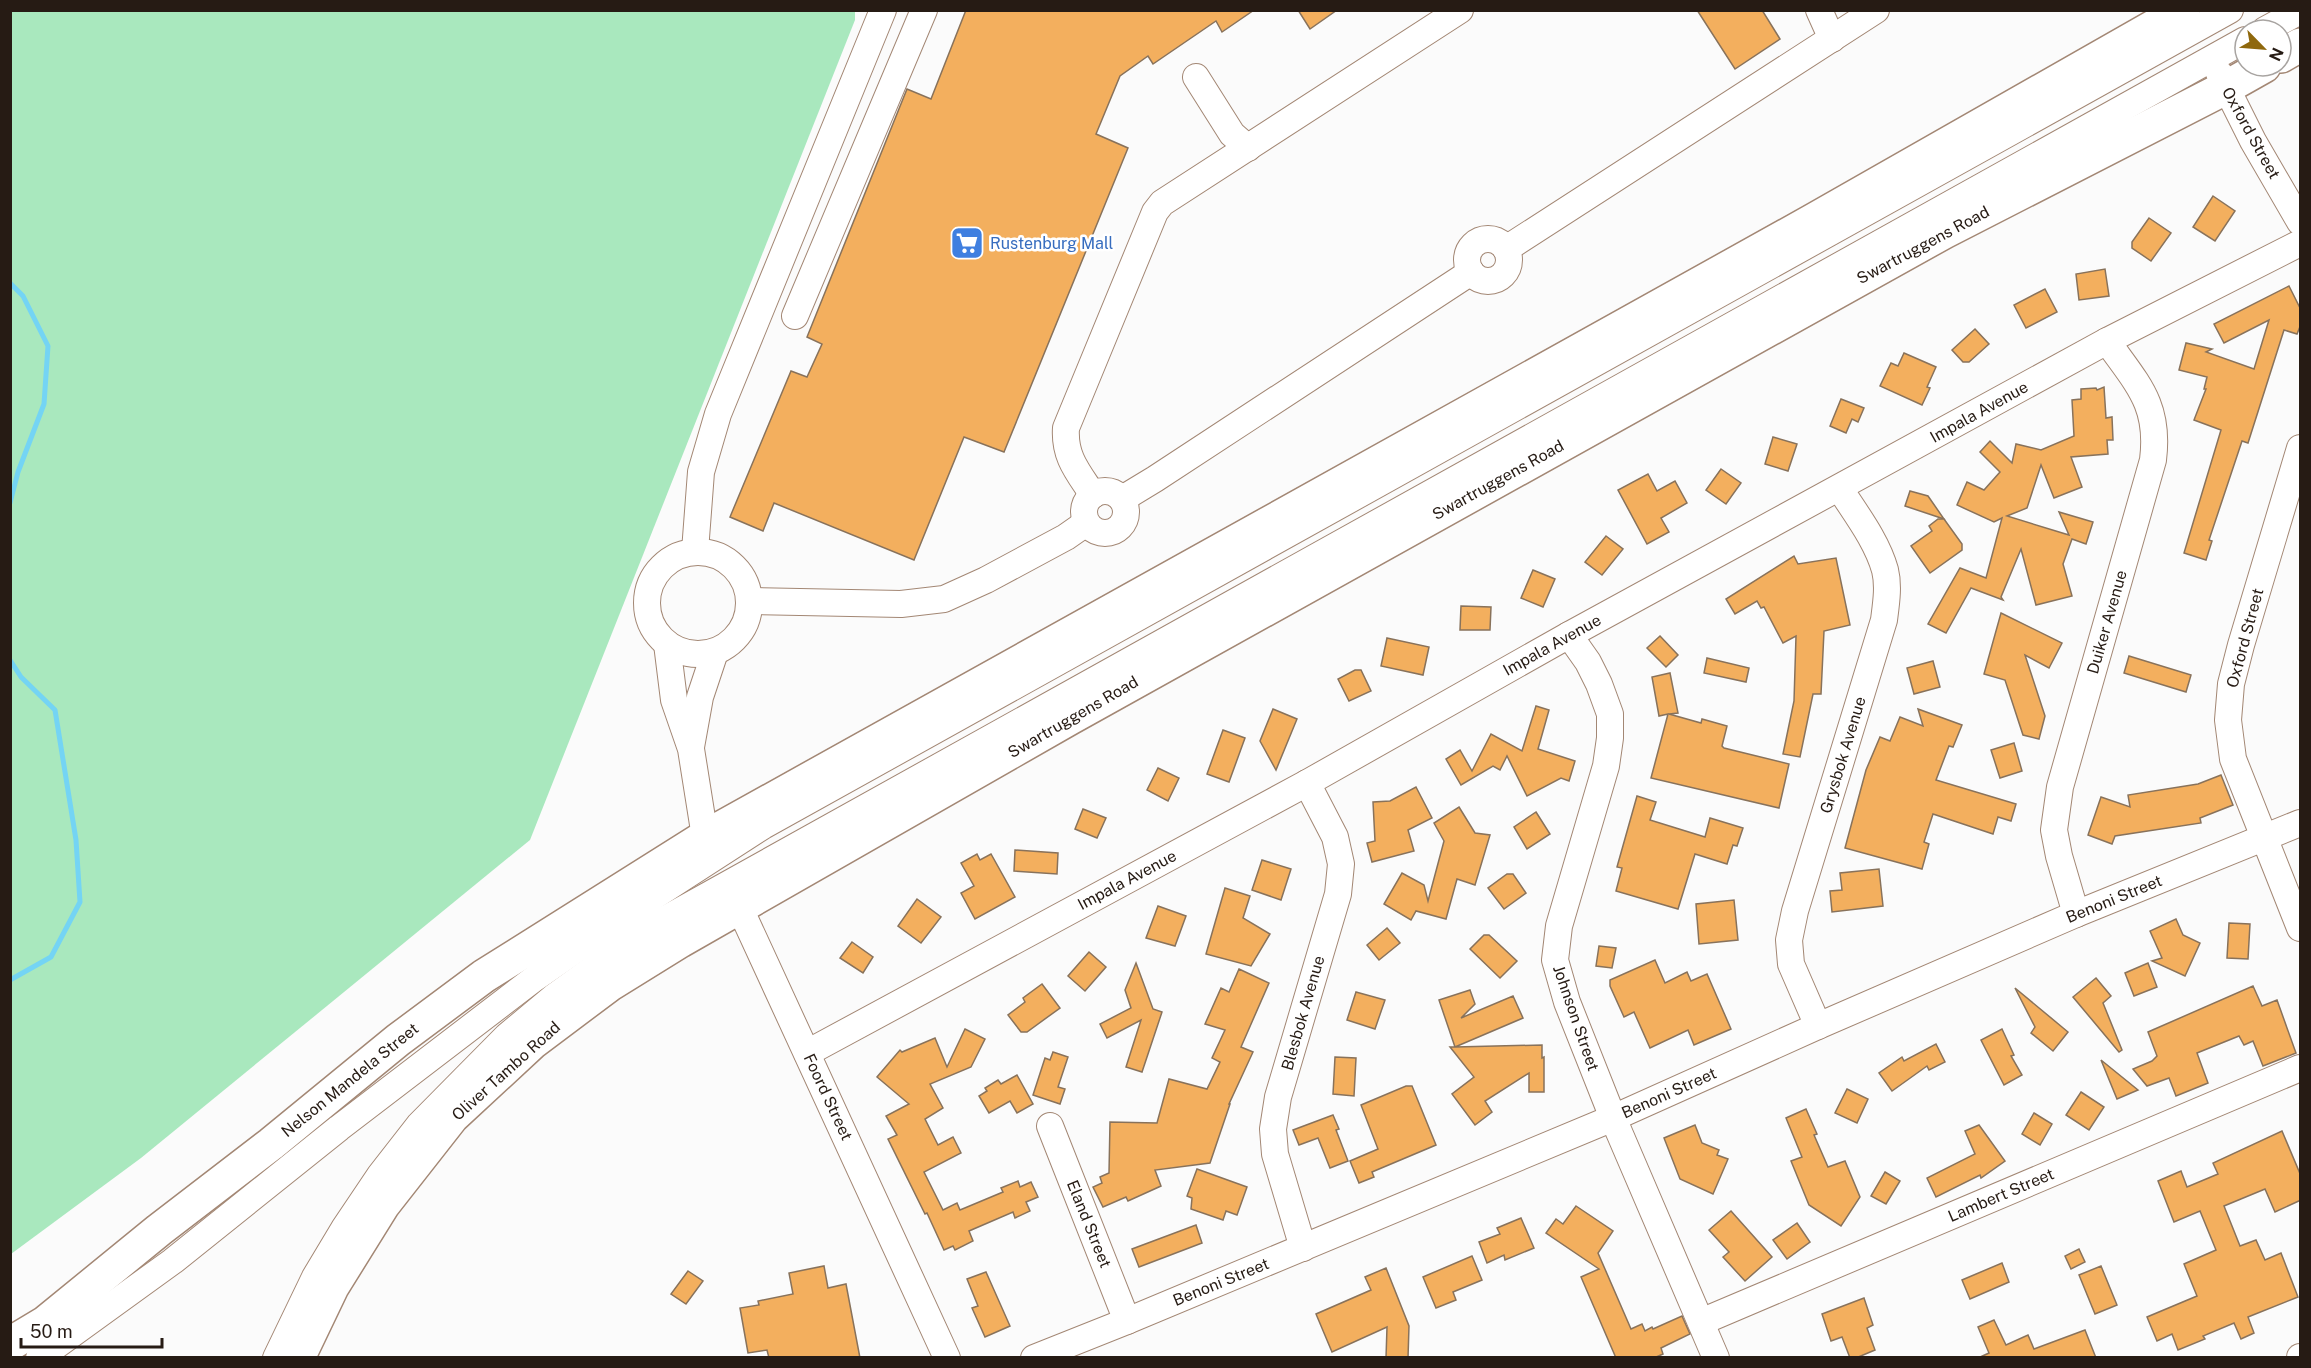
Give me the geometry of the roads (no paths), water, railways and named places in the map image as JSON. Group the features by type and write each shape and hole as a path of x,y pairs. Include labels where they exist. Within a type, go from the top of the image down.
{"main road":[{"path":"710,847 1824,214 2190,16"},
{"name":"Swartruggens Road","path":"734,897 1070,718 1934,237 2243,78"},
{"name":"Nelson Mandela Street","path":"10,1344 44,1344 159,1230 271,1144 398,1040 484,976 710,847"},
{"name":"Oliver Tambo Road","path":"298,1358 332,1287 383,1205 452,1116 533,1042 609,985 680,941 734,897"}],"street":[{"path":"695,551 701,472 718,414 883,10"},
{"path":"795,316 924,10"},
{"path":"1093,495 1070,459 1066,449 1066,428 1155,213 1162,203 1460,10"},
{"path":"1819,10 1832,39"},
{"path":"1122,499 1471,272 1480,280 1487,282 1500,278 1509,267 1506,249 1832,39 1853,18 1876,10"},
{"path":"2190,16 2230,10"},
{"name":"Oxford Street","path":"2190,16 2253,141 2301,222"},
{"path":"276,1358 315,1277 345,1227 380,1175 419,1125 507,1036 555,996 649,928 734,897 854,813 2233,47"},
{"path":"1196,77 1232,134 1248,148"},
{"name":"Impala Avenue","path":"807,1053 1306,783 1569,635 1840,489 2107,341 2301,243"},
{"name":"Duiker Avenue","path":"2076,914 2054,830 2060,787 2154,460 2156,437 2152,414 2142,391 2107,341"},
{"name":"Oxford Street","path":"2301,448 2231,684 2228,720 2233,759 2263,839 2301,928"},
{"name":"Grysbok Avenue","path":"1818,1026 1791,964 1789,940 1795,911 1884,620 1887,595 1886,572 1879,552 1840,489"},
{"path":"1102,491 1110,491 1122,499 1125,505 1125,519 1117,530 1104,534 1097,532 1086,523 1084,510 1086,503 1093,495 1102,491"},
{"path":"749,601 901,604 944,599 986,580 1066,537 1086,523"},
{"path":"695,551 711,553 726,559 738,570 746,585 749,601 748,617 741,632 729,644 715,652 699,655 682,652 667,644 655,631 648,614 647,597 652,580 663,565 678,556 695,551"},
{"name":"Johnson Street","path":"1569,635 1588,662 1599,684 1610,714 1610,738 1606,766 1559,926 1555,960 1567,1002 1613,1118 1716,1358"},
{"path":"667,644 674,700 691,749"},
{"path":"691,749 700,697 715,652"},
{"name":"Foord Street","path":"691,749 710,847 947,1358"},
{"name":"Blesbok Avenue","path":"1303,1248 1275,1154 1273,1128 1278,1097 1338,894 1341,864 1335,837 1306,783"},
{"name":"Benoni Street","path":"1034,1358 1613,1118 2076,914 2301,823"},
{"name":"Lambert Street","path":"1701,1322 2301,1068"},
{"name":"Eland Street","path":"1050,1126 1127,1321"}],"waterway":[{"path":"10,283 23,296 48,346 44,404 18,472 10,503"},
{"path":"10,660 21,677 55,710 76,840 80,902 51,957 10,980"}],"place":[{"name":"Rustenburg Mall","path":"967,243"}]}
